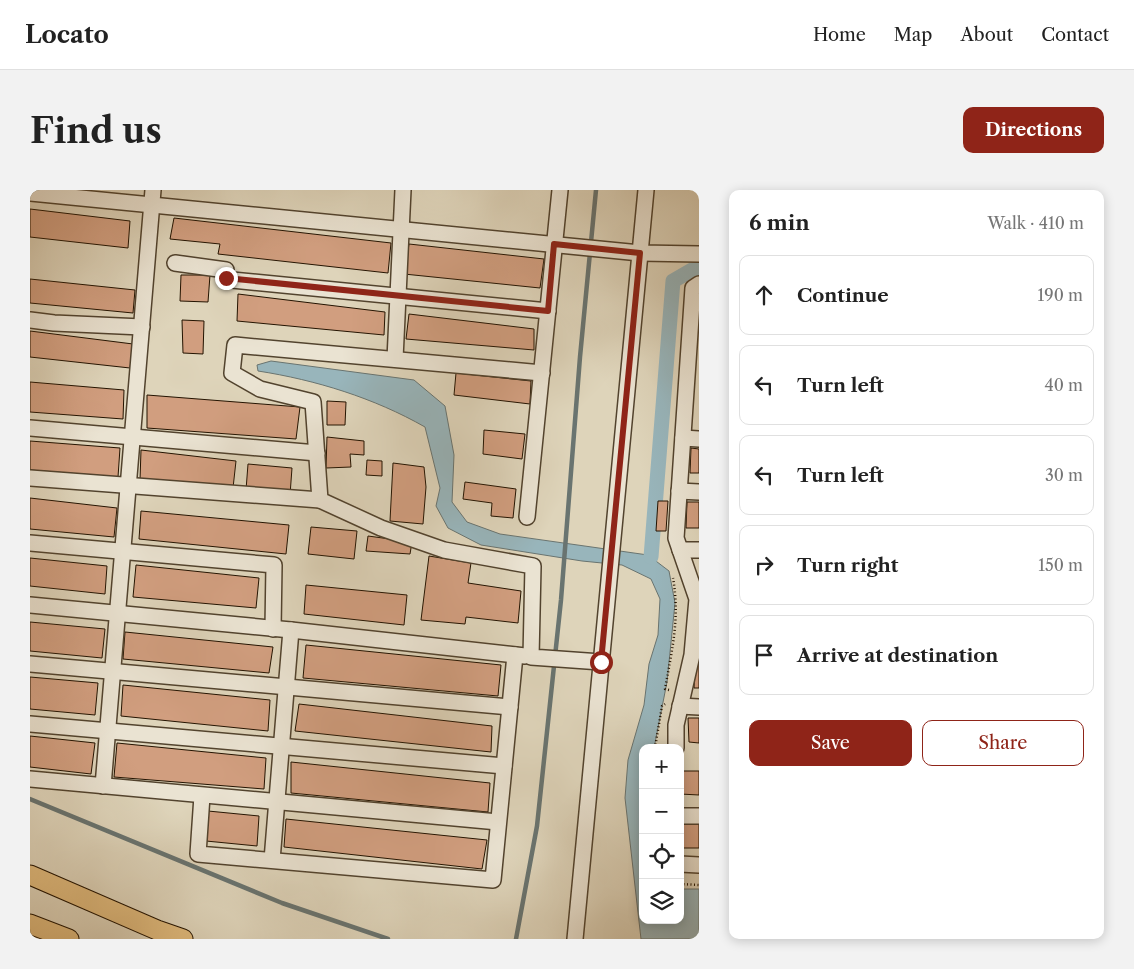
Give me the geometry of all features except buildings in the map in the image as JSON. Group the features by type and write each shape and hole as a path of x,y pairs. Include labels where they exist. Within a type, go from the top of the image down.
{"main road":[{"path":"30,875 157,930 183,939"},
{"path":"30,924 69,939"}],"street":[{"path":"395,360 403,190"},
{"path":"527,517 560,190"},
{"path":"575,939 646,190"},
{"path":"30,193 153,197 400,229 640,253 699,254"},
{"path":"103,786 153,197"},
{"path":"175,263 226,270 226,278 232,280 548,311"},
{"path":"676,744 676,725 680,706 696,655 698,599 676,538 683,438 693,383 693,288 699,284"},
{"path":"30,320 142,327"},
{"path":"320,500 314,402 260,389 232,372 235,346 542,373"},
{"path":"30,428 317,452"},
{"path":"683,438 699,439"},
{"path":"30,478 320,500 381,528 444,550 533,566 531,657"},
{"path":"679,492 699,492"},
{"path":"30,543 274,565 273,628"},
{"path":"680,550 699,550"},
{"path":"30,605 273,628 531,657 601,662"},
{"path":"272,860 291,630"},
{"path":"202,796 198,854 492,880 515,655"},
{"path":"30,664 510,708"},
{"path":"680,706 699,707"},
{"path":"30,724 504,766"},
{"path":"30,778 202,796 498,822"},
{"path":"684,816 699,816"},
{"path":"684,864 699,865"}],"path":[{"path":"684,884 699,885"}],"water":[{"path":"271,361 414,380 445,406 454,455 452,502 467,522 500,534 648,555 669,571 675,603 667,682 655,744 639,744 639,921 625,798 628,760 644,705 649,664 658,635 660,599 651,579 622,565 582,561 481,545 448,528 436,506 440,488 425,427 386,407 365,399 301,379 258,371 257,365"},
{"path":"684,889 699,889 699,939 641,939 639,924 684,924"}],"waterway":[{"path":"516,939 537,826 561,600 580,357 596,190"},
{"path":"651,557 673,281 692,270 699,270"},
{"path":"30,799 282,903 388,939"}],"route":[{"path":"226,278 548,311 554,244 640,253 601,662"}]}
